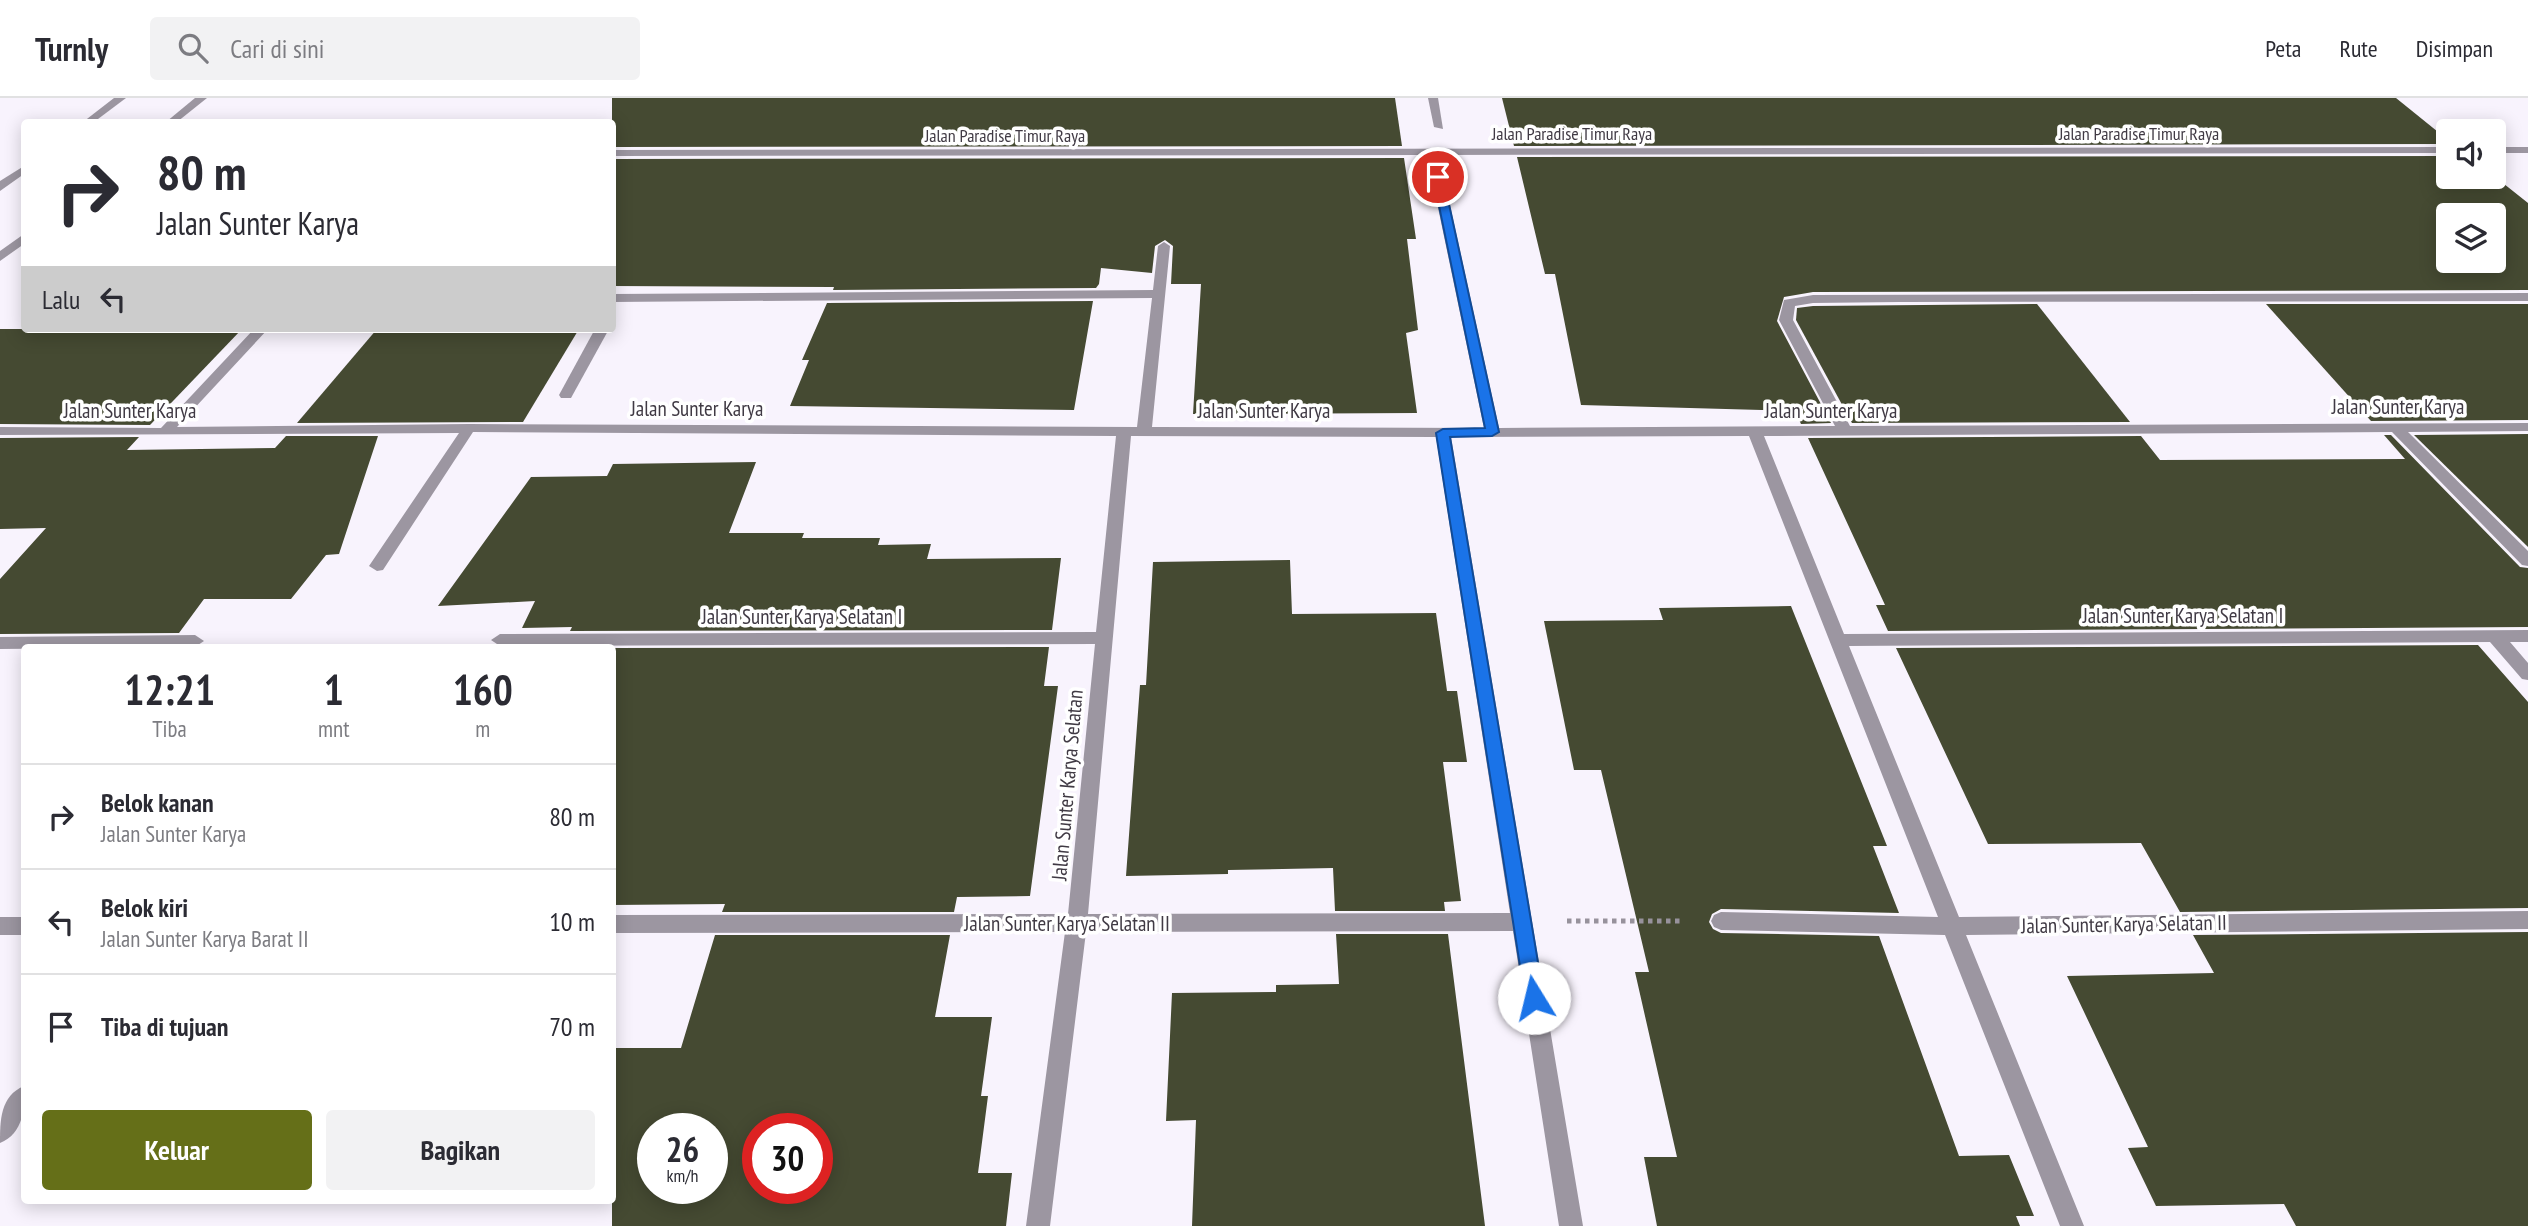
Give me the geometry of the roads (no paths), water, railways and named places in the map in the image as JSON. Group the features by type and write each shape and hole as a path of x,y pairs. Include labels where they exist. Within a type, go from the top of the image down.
{"street":[{"path":"92,119 121,98"},
{"path":"175,119 202,98"},
{"path":"1433,98 1439,127"},
{"name":"Jalan Paradise Timur Raya","path":"616,153 2436,150"},
{"path":"2506,150 2528,150"},
{"path":"1432,151 1492,432"},
{"path":"0,187 21,171"},
{"path":"0,257 21,240"},
{"name":"Jalan Sunter Karya Selatan","path":"1038,1226 1077,923 1103,638 1164,246"},
{"path":"616,298 1157,294"},
{"path":"1845,431 1786,320 1789,303 1814,299 1913,298 2528,297"},
{"path":"165,432 257,333"},
{"path":"566,395 600,333"},
{"path":"2395,427 2528,561"},
{"name":"Jalan Sunter Karya","path":"0,431 469,428 1443,433 2528,427"},
{"path":"377,566 469,428"},
{"path":"1755,432 2072,1226"},
{"path":"1443,433 1571,1226"},
{"path":"2494,636 2528,674"},
{"name":"Jalan Sunter Karya Selatan I","path":"1839,640 2528,636"},
{"name":"Jalan Sunter Karya Selatan I","path":"500,640 1103,638"},
{"path":"0,643 195,641"},
{"name":"Jalan Sunter Karya Selatan II","path":"1721,921 1953,926 2528,920"},
{"name":"Jalan Sunter Karya Selatan II","path":"616,924 1522,922"},
{"path":"0,926 21,926"},
{"path":"0,1132 21,1101"}]}
